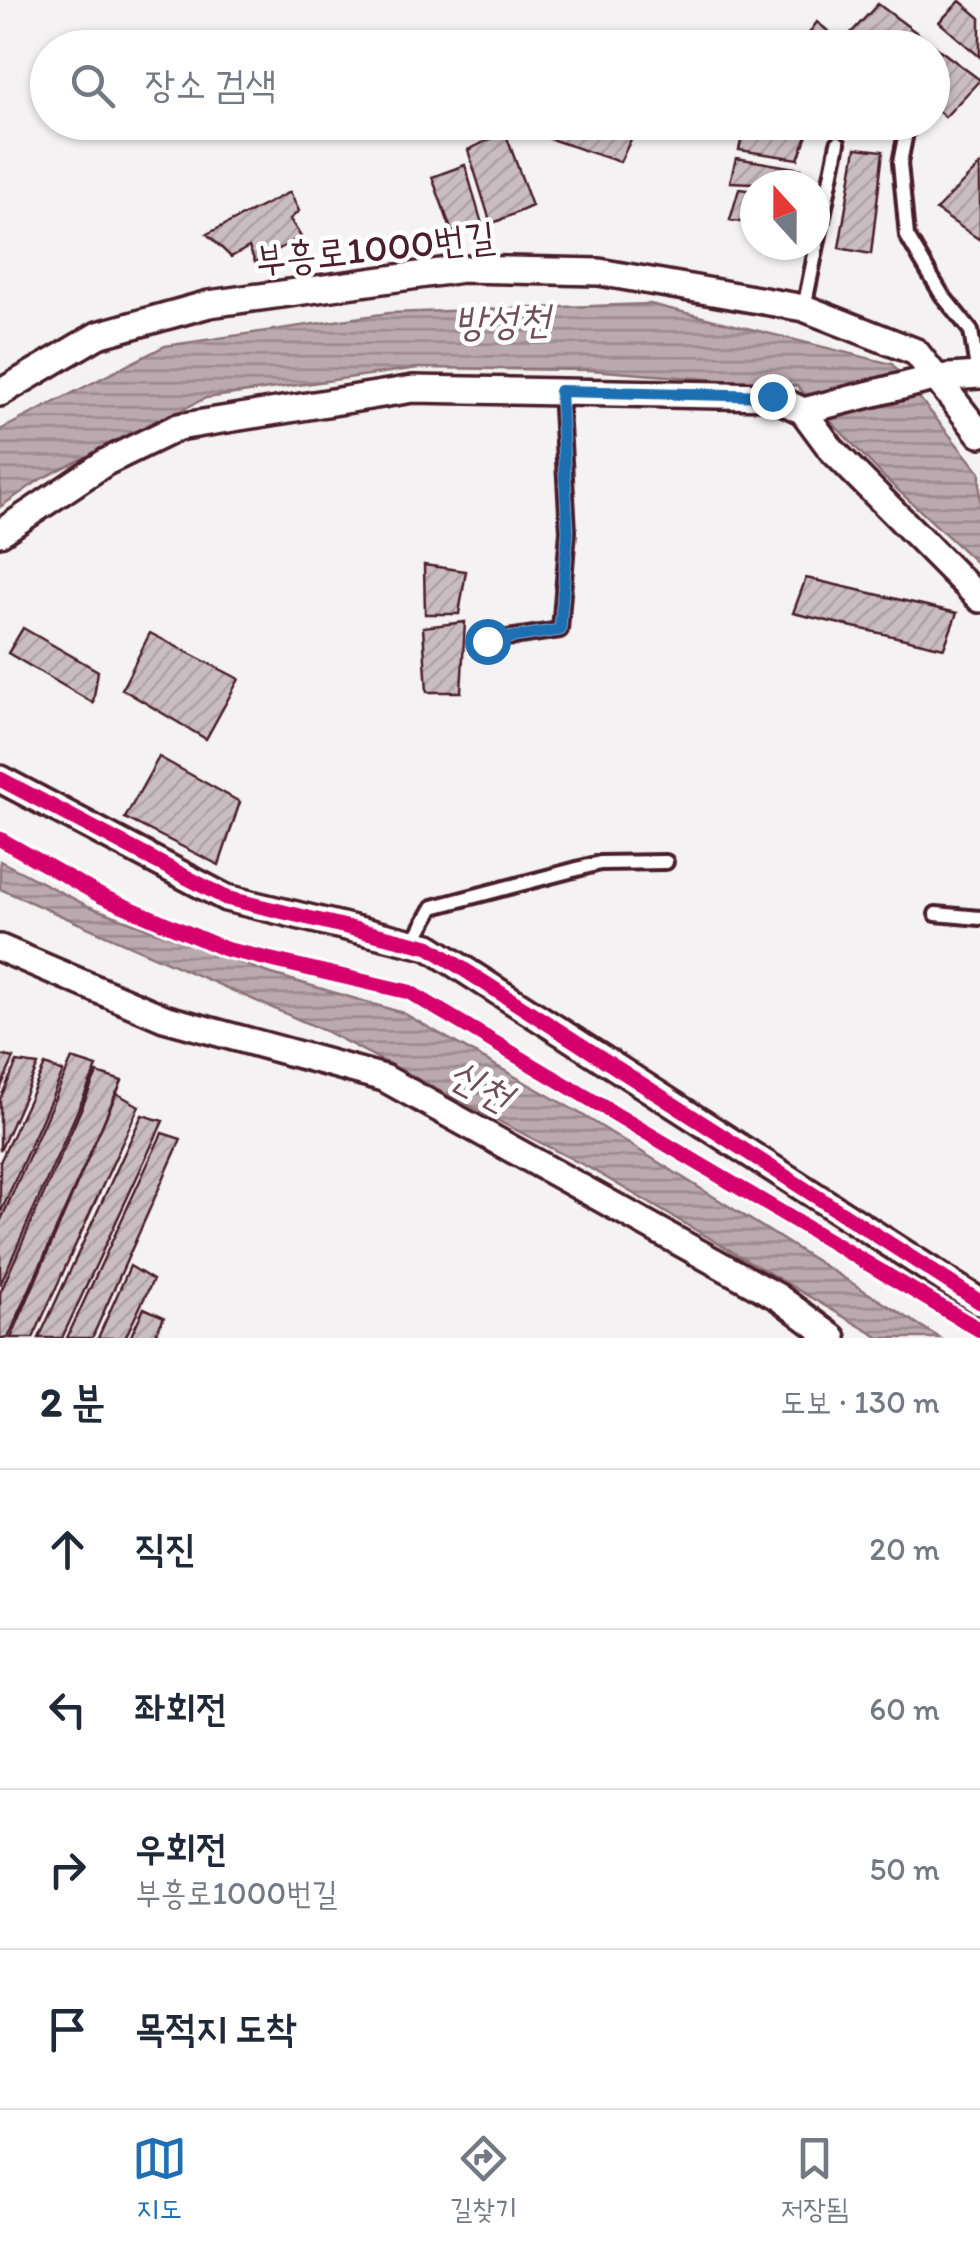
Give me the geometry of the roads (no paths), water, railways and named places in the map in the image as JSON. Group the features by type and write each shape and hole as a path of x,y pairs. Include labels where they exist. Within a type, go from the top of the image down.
{"street":[{"name":"부흥로1000번길","path":"0,394 98,335 210,304 462,269 598,272 804,308 916,352 980,434"},
{"path":"803,411 934,378 979,375"},
{"path":"0,533 106,462 178,426 412,389 772,396 803,411 831,449 980,599"},
{"path":"0,778 226,898 413,943 446,958 980,1302"},
{"path":"0,948 164,1018 384,1078 778,1297 833,1338"}],"lane":[{"path":"904,140 900,163 907,236 942,295 971,331 979,375"},
{"path":"804,308 838,143"},
{"path":"487,641 560,630 568,532 560,391"},
{"path":"413,943 433,907 600,862 666,862"},
{"path":"936,914 980,918"}],"water":[{"name":"방성천","path":"650,304 892,364 980,473 980,566 886,479 797,386 590,370 418,368 206,398 41,479 0,507 0,430 165,346 389,313"},
{"name":"신천","path":"0,861 88,906 265,972 403,1013 581,1114 940,1338 880,1338 593,1170 325,1031 0,889"}]}
